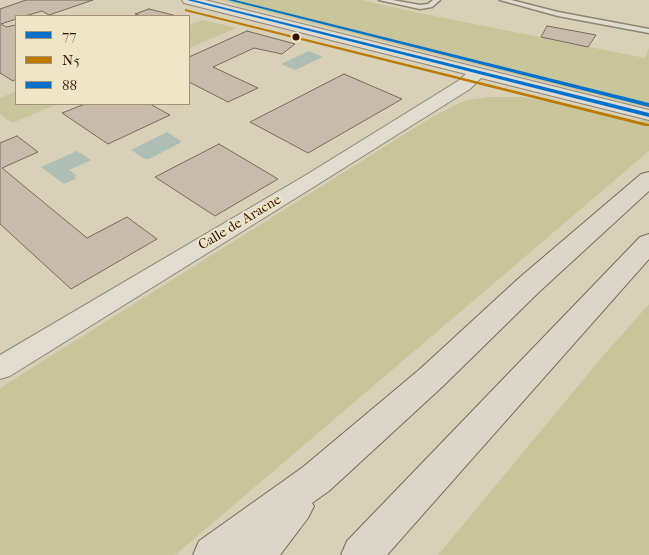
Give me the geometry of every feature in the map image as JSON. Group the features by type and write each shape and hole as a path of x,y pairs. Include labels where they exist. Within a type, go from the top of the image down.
{"highway":[{"path":"213,555 316,479 432,378 529,286 649,179"},
{"path":"361,555 649,243"},
{"path":"256,555 316,479"}],"street":[{"path":"189,0 647,114"},
{"name":"Calle de Aracne","path":"0,368 435,104 464,85 477,73"}],"lane":[{"path":"382,0 420,7 430,6 437,0"},
{"path":"503,0 558,14 649,31"}],"shaded area":[{"path":"220,0 362,0 645,58 649,48 649,108"},
{"path":"203,20 237,28 190,48 190,25"},
{"path":"309,51 323,57 295,70 281,64"},
{"path":"15,91 15,105 56,105 12,123 0,114 0,98"},
{"path":"488,97 522,97 573,105 639,122 649,113 649,151 175,555 0,555 0,388 432,117 464,101"},
{"path":"167,132 181,141 180,143 149,159 145,159 131,150"},
{"path":"77,151 91,160 69,170 76,175 75,179 64,184 41,167"},
{"path":"649,304 649,555 438,555 603,356"}],"building":[{"path":"26,0 93,0 49,15 42,11 28,15 15,15 15,19 1,24 6,27 15,25 15,80 13,81 0,73 0,9"},
{"path":"149,9 173,15 138,15 135,14"},
{"path":"547,26 596,35 588,47 541,37"},
{"path":"247,31 295,44 282,54 254,48 213,67 258,88 228,102 190,83 190,57"},
{"path":"344,74 402,99 308,153 250,122"},
{"path":"82,105 152,105 170,115 108,144 62,113"},
{"path":"17,136 38,152 2,168 87,238 127,217 157,239 71,289 0,224 0,143"},
{"path":"219,144 278,179 215,216 155,177"}],"transit line":[{"name":"77","path":"189,0 649,115"},
{"name":"88","path":"230,0 649,105"},
{"name":"N5","path":"187,10 647,125"}]}
